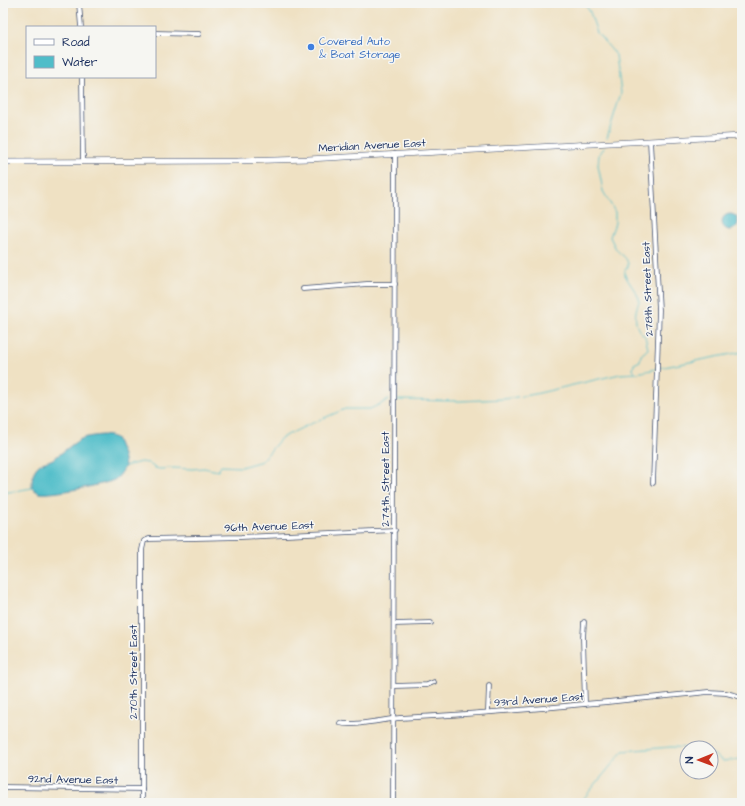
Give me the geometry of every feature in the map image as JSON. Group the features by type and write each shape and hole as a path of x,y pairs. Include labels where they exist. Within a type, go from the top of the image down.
{"main road":[{"name":"Meridian Avenue East","path":"3,162 251,160 742,136"}],"street":[{"path":"79,3 81,26"},
{"path":"156,32 199,34"},
{"path":"82,78 83,161"},
{"name":"278th Street East","path":"650,141 659,310 653,483"},
{"name":"274th Street East","path":"393,803 395,154"},
{"path":"303,289 367,284 395,284"},
{"name":"96th Avenue East","path":"144,542 149,539 241,537 395,530"},
{"name":"270th Street East","path":"142,803 142,550 144,542"},
{"path":"584,622 585,704"},
{"path":"394,624 431,623"},
{"path":"394,686 427,685 434,682"},
{"path":"488,685 488,711"},
{"name":"93rd Avenue East","path":"340,723 348,724 390,720 394,718 585,704 708,692 726,692 738,696"},
{"name":"92nd Avenue East","path":"3,787 142,789"}],"water":[{"path":"730,214 737,219 738,222 733,229 730,230 723,225 722,222 727,215"},
{"path":"102,435 116,438 123,455 125,466 121,474 116,479 89,487 55,493 40,493 32,488 33,474 39,465 53,459 81,439"}],"waterway":[{"path":"584,3 590,12 597,33 616,55 621,93 607,138"},
{"path":"604,148 599,155 598,165 603,191 615,212 615,223 610,237 616,249 627,261 628,267 625,269"},
{"path":"625,271 625,275 639,298 636,323 639,331 645,336 648,349 641,355 640,361 634,364 633,370 636,373"},
{"path":"659,368 742,352"},
{"path":"398,400 460,401 504,399 535,394 620,374 637,373 656,369"},
{"path":"125,466 141,462 148,463 155,468 160,469 204,468 218,471 221,466 241,467 262,461 281,438 308,425 345,409 370,409 389,400"},
{"path":"3,493 32,488"},
{"path":"580,803 623,751 679,747"},
{"path":"719,758 723,761 742,759"}],"place":[{"name":"Covered Auto & Boat Storage","path":"311,47"}]}
